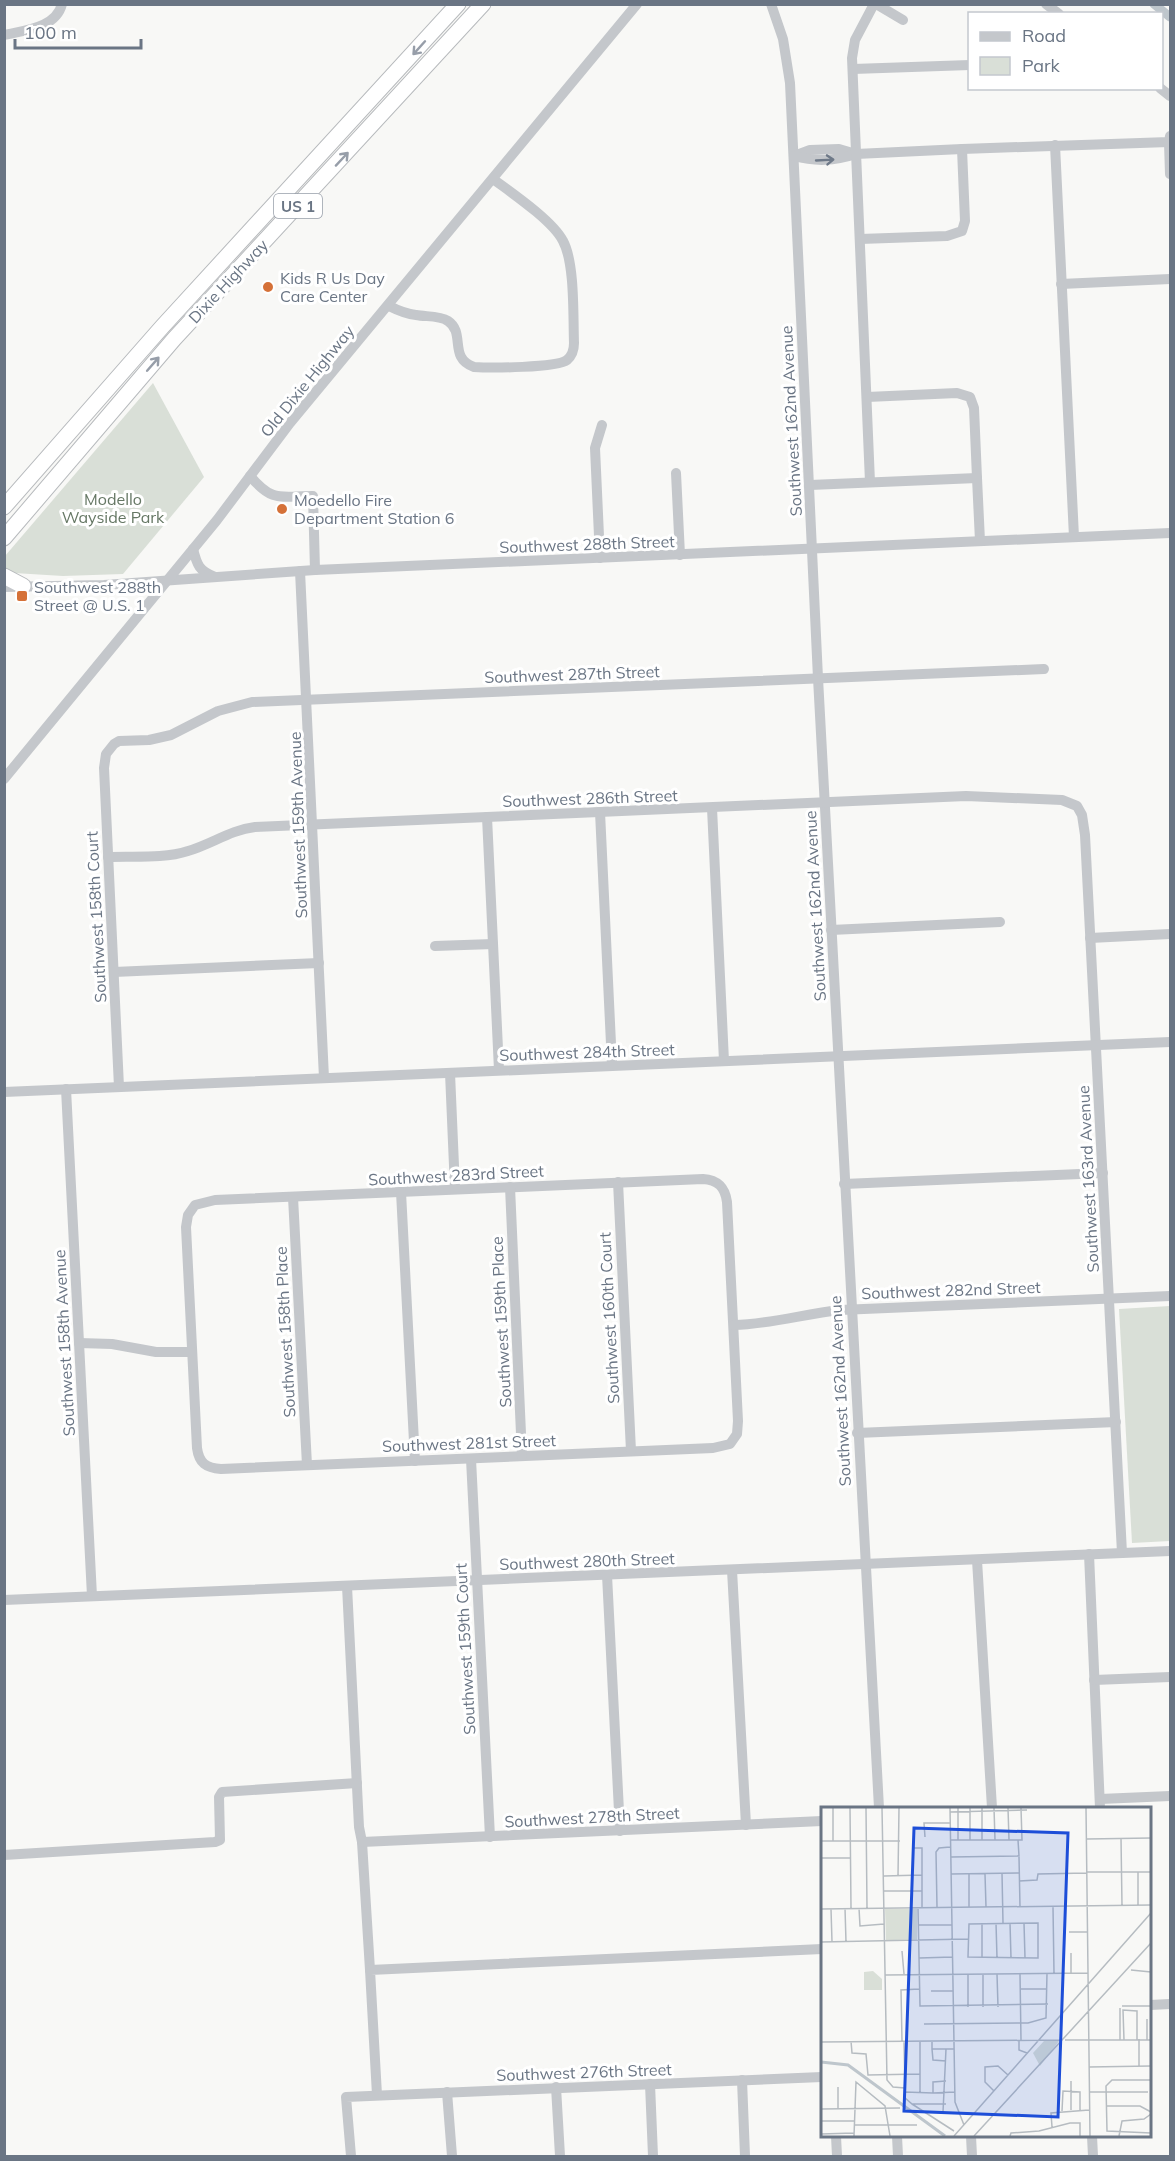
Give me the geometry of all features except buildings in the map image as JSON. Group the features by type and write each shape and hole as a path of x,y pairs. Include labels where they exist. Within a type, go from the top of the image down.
{"highway":[{"name":"Dixie Highway","path":"4,507 103,393 458,4"},
{"name":"Dixie Highway","path":"4,537 174,339 483,4"},
{"path":"265,242 264,233 267,225 311,176 329,146"},
{"path":"174,339 193,308 239,255 238,244"},
{"path":"51,482 64,450 102,408 105,402 103,393"},
{"path":"4,576 23,586"}],"street":[{"name":"Old Dixie Highway","path":"4,779 193,549 290,423 638,4"},
{"name":"Southwest 162nd Avenue","path":"771,4 783,39 788,67 794,156 844,1184 879,1807"},
{"path":"870,482 853,69 855,40 875,4 903,20"},
{"path":"4,35 51,22 60,10"},
{"path":"853,69 968,64"},
{"path":"794,156 810,150 839,149 856,154 1170,139 1170,174"},
{"path":"1055,145 1074,537"},
{"path":"860,239 947,236 962,231 965,221 962,149"},
{"path":"388,306 406,313 441,317 450,322 456,331 460,356 474,367 546,365 567,360 572,354 574,343 570,263 566,248 552,226 493,179"},
{"path":"1061,284 1170,279"},
{"path":"867,396 957,393 970,397 974,408 980,541"},
{"path":"600,558 595,448 602,425"},
{"path":"676,473 680,555"},
{"path":"250,476 272,496 313,496 315,570"},
{"path":"810,485 977,477"},
{"name":"Southwest 288th Street","path":"4,587 165,582 315,570 1170,533"},
{"path":"193,549 198,567 203,572 218,578"},
{"name":"Southwest 159th Avenue","path":"300,571 308,700 324,1078"},
{"name":"Southwest 287th Street","path":"110,747 119,741 149,740 171,735 218,711 241,704 1044,669"},
{"name":"Southwest 158th Court","path":"110,747 106,754 104,768 119,1087"},
{"name":"Southwest 286th Street","path":"108,857 182,853 242,829 312,825 980,796 1062,800 1077,806"},
{"name":"Southwest 163rd Avenue","path":"1077,806 1084,823 1122,1553"},
{"path":"712,808 724,1061"},
{"path":"600,812 612,1065"},
{"path":"487,818 499,1071"},
{"path":"831,930 1000,922"},
{"path":"1090,938 1170,934"},
{"path":"435,946 493,944"},
{"path":"114,972 319,963"},
{"name":"Southwest 284th Street","path":"4,1092 1170,1042"},
{"path":"450,1073 455,1190"},
{"name":"Southwest 158th Avenue","path":"66,1089 92,1596"},
{"path":"844,1184 1103,1173"},
{"name":"Southwest 283rd Street","path":"192,1352 186,1227 191,1209 207,1201 618,1182 703,1179 713,1181 722,1187 727,1202 734,1325"},
{"name":"Southwest 160th Court","path":"618,1182 631,1451"},
{"name":"Southwest 159th Place","path":"510,1187 522,1456"},
{"path":"401,1192 415,1461"},
{"name":"Southwest 158th Place","path":"293,1197 307,1465"},
{"name":"Southwest 282nd Street","path":"734,1325 766,1323 807,1314 851,1310 1170,1296"},
{"name":"Southwest 281st Street","path":"192,1352 199,1459 204,1465 216,1469 712,1448 726,1446 734,1440 738,1421 734,1325"},
{"path":"79,1342 112,1344 156,1352 192,1352"},
{"path":"857,1433 1116,1422"},
{"name":"Southwest 159th Court","path":"471,1459 490,1837"},
{"name":"Southwest 280th Street","path":"4,1600 1170,1551"},
{"path":"1089,1554 1100,1804 1170,1796"},
{"path":"977,1560 992,1807"},
{"path":"732,1570 746,1825"},
{"path":"607,1575 620,1831"},
{"path":"347,1586 376,2095"},
{"path":"1094,1680 1170,1677"},
{"path":"4,1855 215,1842 220,1840 219,1797 222,1792 357,1783"},
{"name":"Southwest 278th Street","path":"362,1842 821,1821"},
{"path":"370,1970 821,1949"},
{"path":"1151,2004 1170,2004"},
{"name":"Southwest 276th Street","path":"351,2157 346,2097 821,2077"},
{"path":"742,2080 745,2157"},
{"path":"650,2084 653,2157"},
{"path":"556,2087 560,2157"},
{"path":"447,2092 452,2157"},
{"path":"836,2137 837,2157"},
{"path":"897,2137 898,2157"},
{"path":"971,2137 972,2157"},
{"path":"1092,2137 1093,2157"}],"green space":[{"name":"Modello Wayside Park","path":"153,383 204,477 123,574 63,576 14,573 5,568 5,556"},
{"path":"1170,1306 1170,1541 1132,1543 1119,1309"}],"waterway":[{"path":"1154,4 1170,17"}],"place":[{"name":"Kids R Us Day Care Center","path":"268,287"},
{"name":"Moedello Fire Department Station 6","path":"282,509"},
{"name":"Southwest 288th Street @ U.S. 1","path":"22,596"}]}
